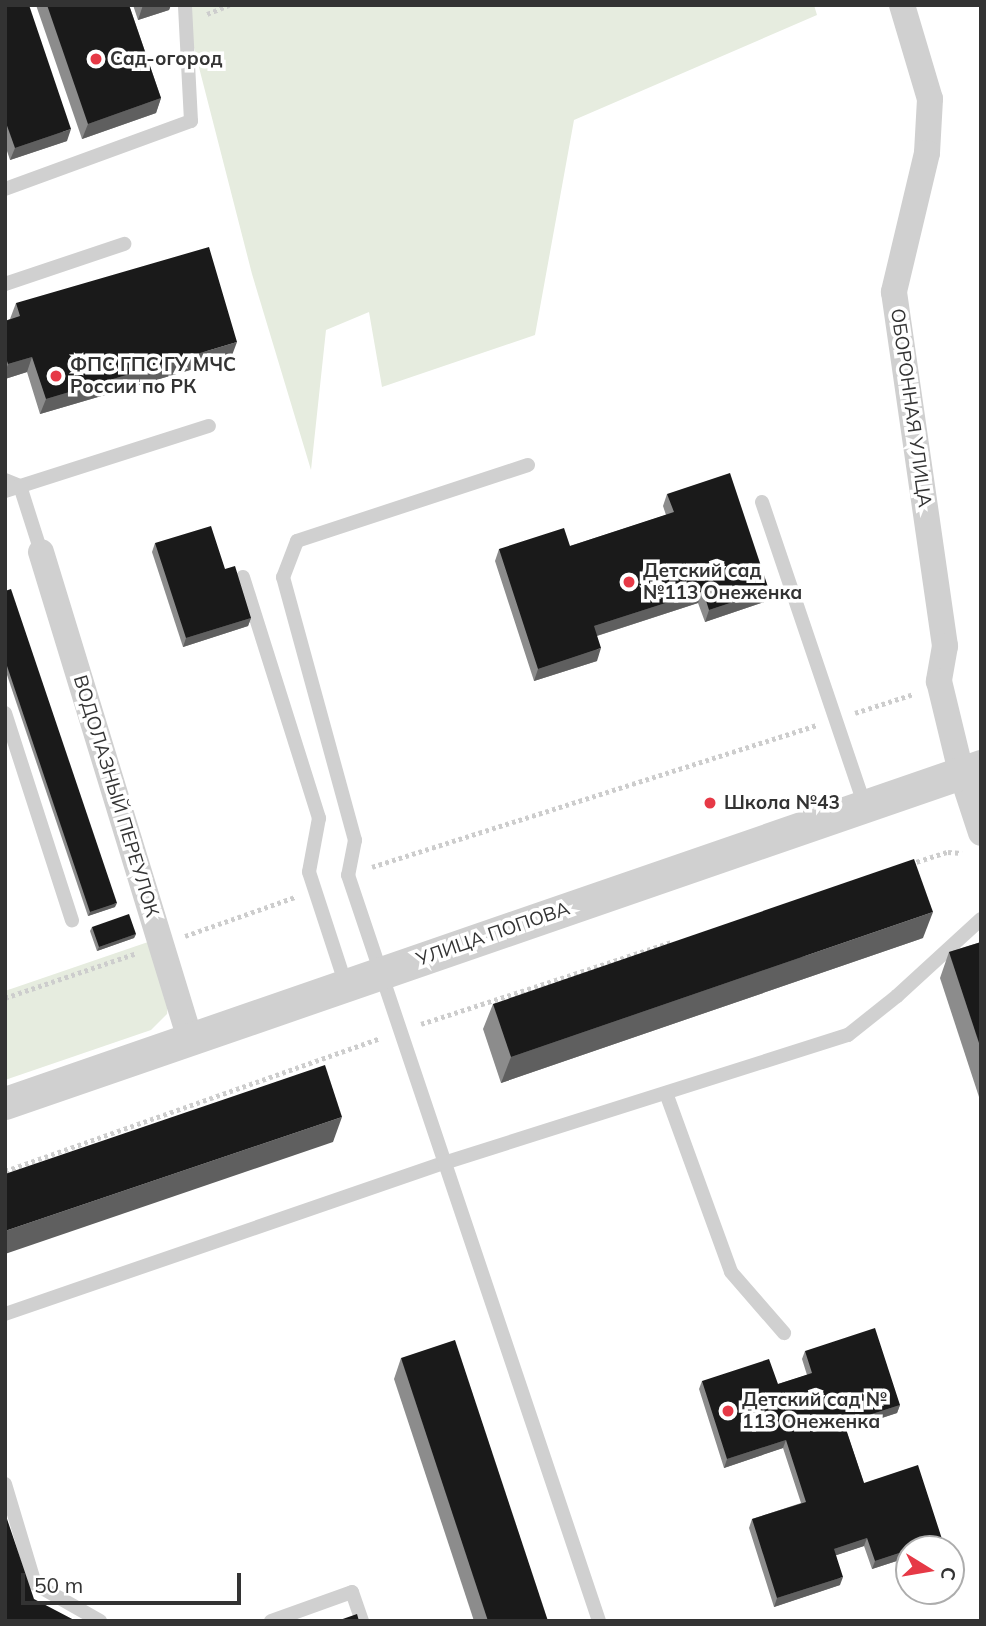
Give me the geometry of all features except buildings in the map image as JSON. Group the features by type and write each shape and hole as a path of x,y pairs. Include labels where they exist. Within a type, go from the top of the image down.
{"street":[{"name":"ОБОРОННАЯ УЛИЦА","path":"902,5 930,99 926,153 894,292 945,646 940,686 971,769 975,843"},
{"name":"ВОДОЛАЗНЫЙ ПЕРЕУЛОК","path":"41,552 190,1039"},
{"name":"УЛИЦА ПОПОВА","path":"5,1103 971,769"}],"lane":[{"path":"5,189 191,121 185,5"},
{"path":"5,284 124,244"},
{"path":"5,491 209,426"},
{"path":"528,465 297,541 283,577 355,840 348,875 599,1621"},
{"path":"5,480 20,486"},
{"path":"20,486 41,552"},
{"path":"762,502 865,806"},
{"path":"243,577 319,818 309,872 346,985"},
{"path":"5,713 72,920"},
{"path":"5,1314 444,1163 848,1035 897,996 981,919"},
{"path":"666,1093 732,1272 784,1333"},
{"path":"5,1484 35,1584 100,1621"},
{"path":"271,1621 352,1592 362,1621"}],"path":[{"path":"348,875 459,837 940,686"},
{"path":"909,864 975,843"},
{"path":"274,906 314,888"},
{"path":"5,1171 399,1031 674,942"}],"shaded area":[{"path":"183,5 814,5 817,15 574,120 535,335 382,387 369,312 326,330 311,470 252,274"},
{"path":"151,941 169,995 167,1014 151,1030 5,1080 5,991"}],"place":[{"name":"Сад-огород","path":"96,59"},
{"name":"ФПС ГПС ГУ МЧС России по РК","path":"56,376"},
{"name":"Детский сад №113 Онеженка","path":"629,582"},
{"name":"Школа №43","path":"710,803"},
{"name":"Детский сад № 113 Онеженка","path":"728,1411"}]}
